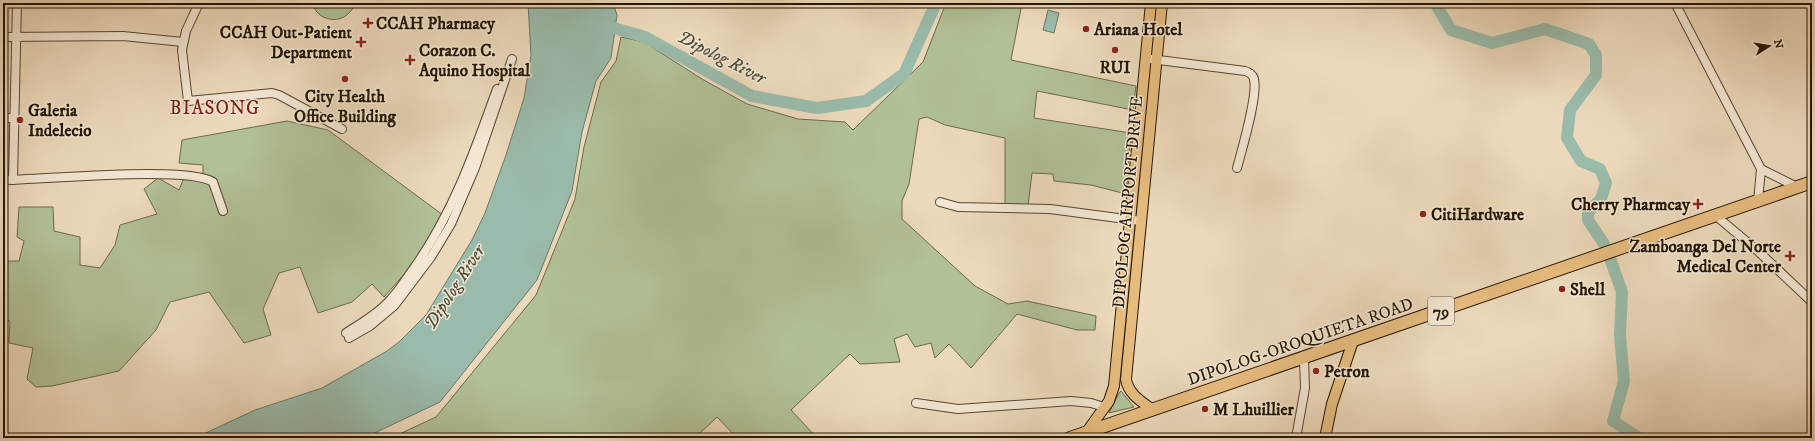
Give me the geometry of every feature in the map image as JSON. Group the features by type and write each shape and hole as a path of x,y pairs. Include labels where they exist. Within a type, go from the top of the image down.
{"highway":[{"name":"DIPOLOG-OROQUIETA ROAD","path":"1070,438 1812,182"}],"main road":[{"name":"DIPOLOG AIRPORT DRIVE","path":"1086,433 1112,393 1115,379 1151,3"},
{"name":"DIPOLOG AIRPORT DRIVE","path":"1126,379 1162,3"},
{"path":"1325,438 1332,404 1353,341"},
{"path":"1115,379 1126,379 1129,389 1133,394 1153,410"}],"street":[{"path":"13,180 17,3"},
{"path":"199,3 190,20 183,42 182,58 188,102 272,93 279,95 342,129"},
{"path":"1675,3 1761,169 1758,201"},
{"path":"3,37 123,36 183,42"},
{"path":"348,336 370,326 394,306 431,257 451,224 475,168 509,57"},
{"path":"1146,59 1245,71 1252,75 1254,78 1254,87 1251,108 1237,168"},
{"path":"3,118 14,118"},
{"path":"1761,169 1797,188"},
{"path":"3,180 148,174 201,177 213,182 223,211"},
{"path":"940,202 958,207 1050,209 1141,221"},
{"path":"1715,215 1759,252 1812,302"},
{"path":"1296,438 1305,393 1304,358"},
{"path":"916,403 958,409 1071,401 1091,403 1104,407"}],"shaded area":[{"path":"312,3 355,3 346,15 334,20 321,15"},
{"path":"946,3 1022,3 1011,60 1136,86 1133,110 1037,91 1034,118 1131,133 1126,194 1091,185 1054,181 1053,174 1032,173 1028,206 1005,205 1005,138 945,125 927,117 919,119 909,184 902,201 902,219 975,286 1008,304 1027,301 1096,316 1095,330 1077,330 1017,314 971,368 949,344 935,358 931,343 915,347 907,334 894,339 900,362 860,364 850,354 791,410 817,438 737,438 717,417 695,438 391,438 436,417 536,295 575,199 584,147 601,82 616,61 621,37 644,42 702,79 747,104 798,119 845,122 853,130 923,62"},
{"path":"343,29 340,37 337,39 330,31"},
{"path":"287,121 328,130 443,215 415,262 384,297 372,284 352,302 318,313 300,267 279,273 263,309 271,335 244,343 209,292 170,302 156,330 119,371 52,386 36,387 27,379 33,348 9,343 10,321 3,320 3,283 5,282 8,261 19,261 24,241 17,237 19,207 53,207 54,231 80,237 80,265 100,268 115,245 120,225 157,214 144,189 158,178 179,190 183,180 203,173 203,165 179,163 182,140"},
{"path":"1121,391 1134,407 1109,413 1119,393"}],"water":[{"path":"528,3 613,3 617,15 611,58 596,81 582,132 572,191 537,280 440,402 364,438 195,438 255,410 322,388 387,351 399,342 426,315 472,240 485,213 506,155 524,98 531,55"},
{"path":"1048,10 1059,13 1054,33 1043,30"}],"waterway":[{"name":"Dipolog River","path":"600,24 645,37 752,96 817,108 866,101 904,74 936,3"},
{"path":"1435,3 1451,30 1492,43 1545,29 1589,44 1596,55 1596,75 1570,110 1567,138 1581,161 1600,169 1606,183 1601,199 1588,212 1588,220 1604,244"},
{"path":"1611,261 1622,292 1620,335 1624,381 1613,421 1639,438"}],"place":[{"name":"CCAH Pharmacy","path":"368,23"},
{"name":"Ariana Hotel","path":"1086,29"},
{"name":"CCAH Out-Patient Department","path":"361,42"},
{"name":"RUI","path":"1115,50"},
{"name":"Corazon C. Aquino Hospital","path":"410,60"},
{"name":"City Health Office Building","path":"345,79"},
{"name":"Galeria Indelecio","path":"20,120"},
{"name":"Cherry Pharmcay","path":"1698,204"},
{"name":"CitiHardware","path":"1423,214"},
{"name":"Zamboanga Del Norte Medical Center","path":"1790,256"},
{"name":"Shell","path":"1562,289"},
{"name":"Petron","path":"1316,371"},
{"name":"M Lhuillier","path":"1205,409"}],"district":[{"name":"BIASONG","path":"215,107"}]}
